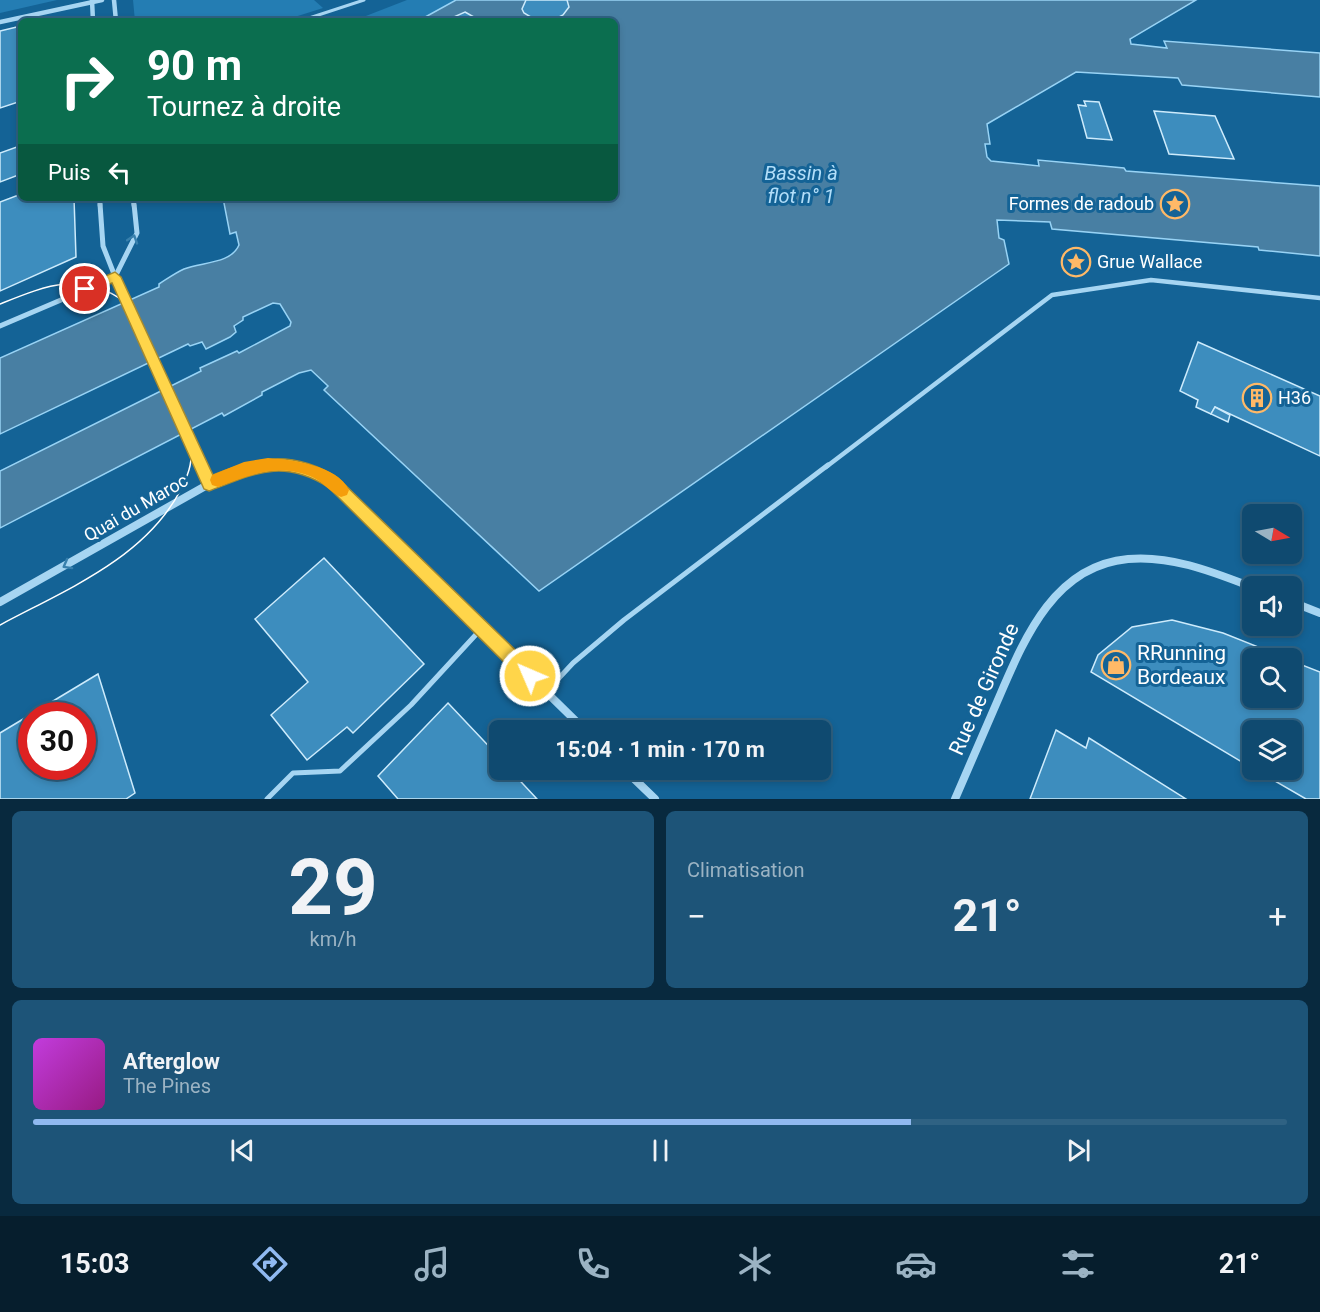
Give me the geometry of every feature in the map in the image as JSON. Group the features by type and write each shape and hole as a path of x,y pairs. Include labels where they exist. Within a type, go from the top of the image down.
{"street":[{"path":"0,22 102,0"},
{"path":"114,0 116,18"},
{"path":"92,1 93,18"},
{"path":"100,201 103,246 125,302 209,484"},
{"path":"0,326 115,277 137,233 133,201"},
{"name":"Quai du Maroc","path":"0,602 209,484 244,469 268,464 295,466 319,473 333,483 575,720"},
{"name":"Rue de Gironde","path":"956,799 1013,662 1032,625 1054,596 1084,573 1111,562 1166,561 1206,570 1242,583"},
{"path":"1302,606 1320,613"},
{"path":"635,780 655,799"}],"lane":[{"path":"309,18 364,0"},
{"path":"546,692 573,663 624,620 1052,295 1150,280 1320,298"},
{"path":"267,799 293,773 340,771 411,705 482,628"}],"shaded area":[{"path":"0,0 57,0 0,13"},
{"path":"133,0 314,0 323,8 291,18 135,18"},
{"path":"407,0 456,0 423,18 361,18"}],"water":[{"name":"Bassin à flot n° 1","path":"456,0 1196,0 1130,39 1131,44 1167,48 1164,41 1320,53 1320,97 1182,85 1178,78 1076,72 987,124 990,144 985,144 987,157 991,161 1039,166 1038,160 1124,168 1126,171 1320,186 1320,256 1259,250 1258,247 1052,229 1050,222 997,220 999,238 1004,240 1009,264 539,591 324,390 328,386 311,370 299,373 262,392 262,395 224,416 222,413 0,528 0,471 201,371 200,368 237,351 239,353 290,326 291,322 280,304 273,303 243,317 243,320 234,326 236,332 206,349 202,342 190,346 188,344 0,434 0,358 159,287 159,284 184,269 215,262 229,256 239,245 236,232 230,234 224,201 618,201 618,18 423,18"}],"building":[{"path":"526,0 567,0 569,7 563,15 557,18 532,18 522,9"},
{"path":"465,12 476,18 452,18"},
{"path":"18,27 18,102 0,108 0,31"},
{"path":"1084,101 1099,102 1112,140 1087,138 1078,105 1086,106"},
{"path":"18,102 18,175 0,182 0,153 17,147"},
{"path":"1154,111 1215,116 1234,159 1169,154"},
{"path":"18,195 18,201 74,201 76,257 0,291 0,202"},
{"name":"H36","path":"1198,342 1320,396 1320,456 1215,407 1211,414 1196,407 1198,400 1180,391"},
{"path":"1215,407 1230,415 1228,422 1211,414"},
{"path":"324,558 424,664 353,733 347,727 307,760 271,715 308,682 255,619"},
{"path":"1172,620 1223,633 1261,648 1242,648 1242,708 1302,708 1302,665 1320,672 1320,799 1306,799 1273,780 1302,780 1302,720 1242,720 1242,762 1091,672 1098,655 1132,627"},
{"path":"98,674 135,793 126,799 0,799 0,733 18,722 18,780 96,780 96,702 51,702"},
{"path":"448,703 489,746 489,780 519,780 537,799 398,799 378,776"},
{"path":"1056,730 1086,748 1089,738 1186,799 1030,799"}],"tram line":[{"path":"0,304 63,284 94,286 125,302 180,417 188,437 191,457 189,470 180,491 165,515 146,536 101,570 0,625"}],"slow traffic":[{"path":"218,480 244,469 268,464 295,466 319,473 341,490"}],"place":[{"name":"Formes de radoub","path":"1175,204"},
{"name":"Grue Wallace","path":"1076,262"},
{"name":"H36","path":"1257,398"},
{"name":"RRunning Bordeaux","path":"1116,665"}],"route":[{"path":"85,289 115,277 209,484 244,469 268,464 295,466 319,473 333,483 530,676"}]}
